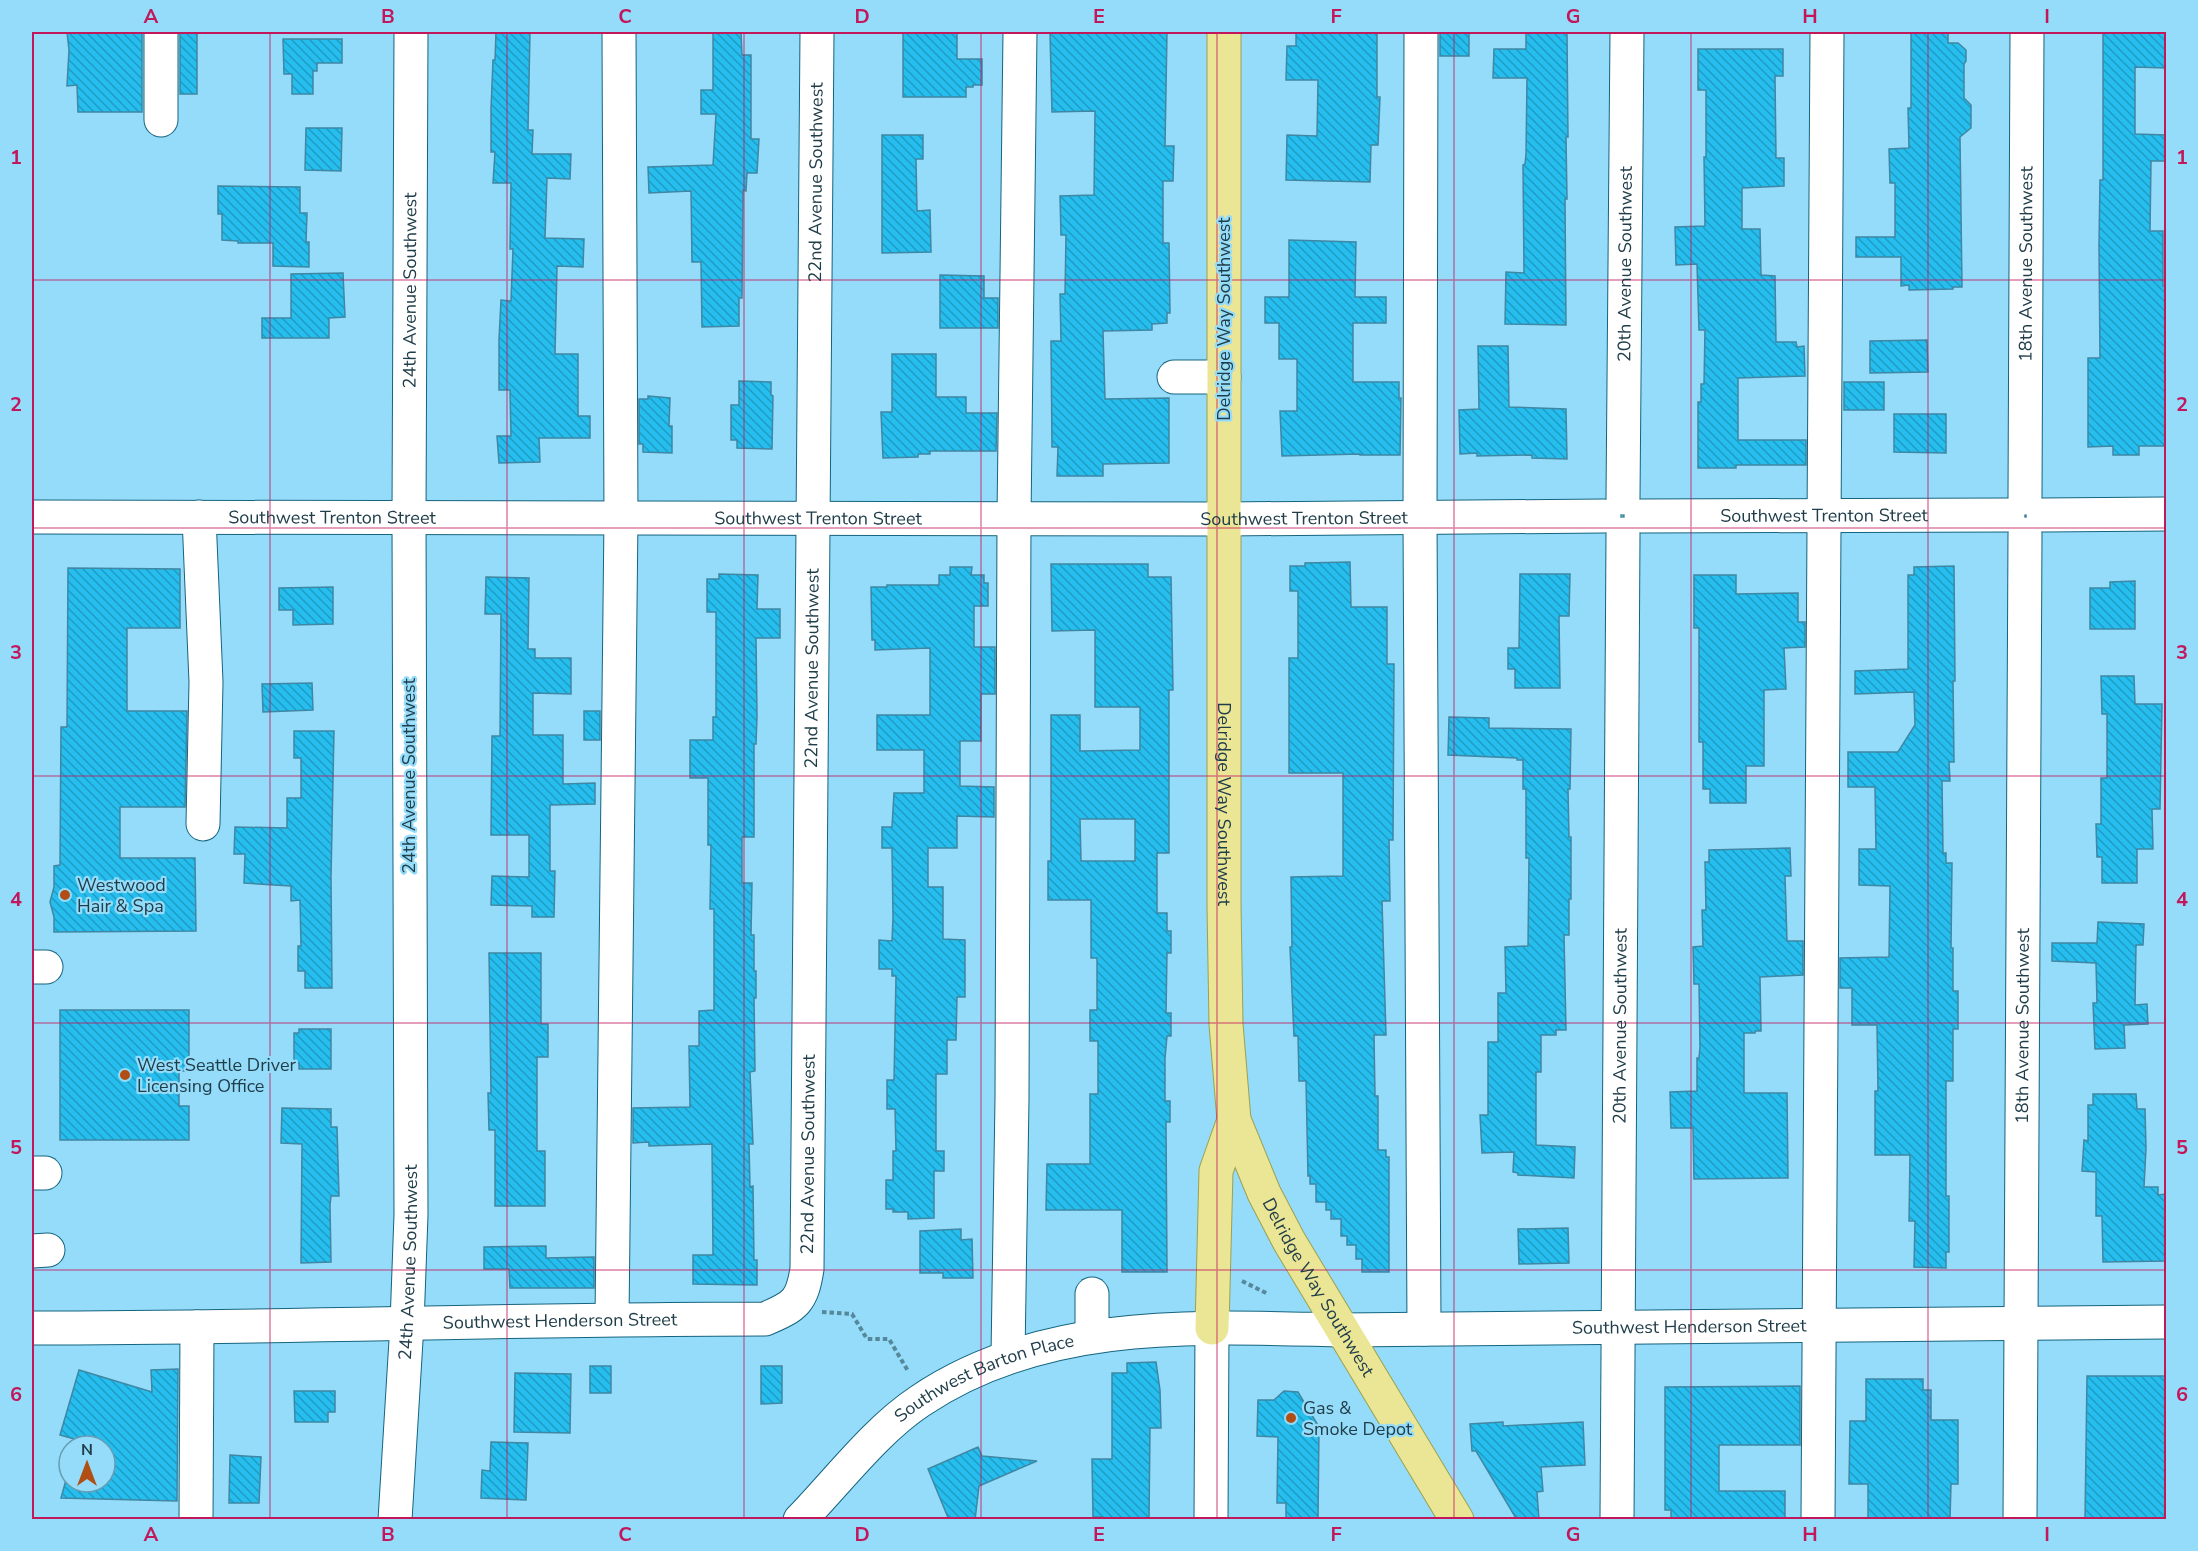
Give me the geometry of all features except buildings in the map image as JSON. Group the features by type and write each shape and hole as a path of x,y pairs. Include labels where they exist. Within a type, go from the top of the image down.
{"main road":[{"name":"Delridge Way Southwest","path":"1224,32 1226,1001 1234,1120 1264,1193 1289,1241 1457,1520"},
{"path":"1212,1328 1216,1171 1234,1120"}],"street":[{"path":"161,32 161,120"},
{"name":"24th Avenue Southwest","path":"395,1520 411,1215 409,517 411,32"},
{"path":"612,1319 621,518 619,32"},
{"name":"22nd Avenue Southwest","path":"795,1302 803,1291 807,1269 817,32"},
{"path":"1008,1356 1020,32"},
{"path":"1421,32 1420,518 1424,1329"},
{"name":"20th Avenue Southwest","path":"1617,1520 1627,32"},
{"path":"1818,1520 1827,32"},
{"name":"18th Avenue Southwest","path":"2020,1520 2027,32"},
{"path":"1174,377 1224,377"},
{"name":"Southwest Trenton Street","path":"32,517 1224,519 1823,514 2166,514"},
{"path":"199,517 206,682 203,824"},
{"path":"1092,1294 1092,1336"},
{"name":"Southwest Henderson Street","path":"32,1328 765,1318 786,1310 795,1302"},
{"name":"Southwest Henderson Street","path":"1212,1328 1343,1330 2166,1322"},
{"path":"196,1520 197,1327"},
{"path":"1211,1520 1212,1328"},
{"name":"Southwest Barton Place","path":"800,1520 881,1433 918,1401 959,1378 1008,1356 1092,1336 1144,1330 1212,1328"}],"path":[{"path":"837,1314 852,1314 867,1339 889,1339 908,1371"}],"place":[{"name":"Westwood Hair & Spa","path":"65,895"},
{"name":"West Seattle Driver Licensing Office","path":"125,1075"},
{"name":"Gas & Smoke Depot","path":"1291,1418"}]}
